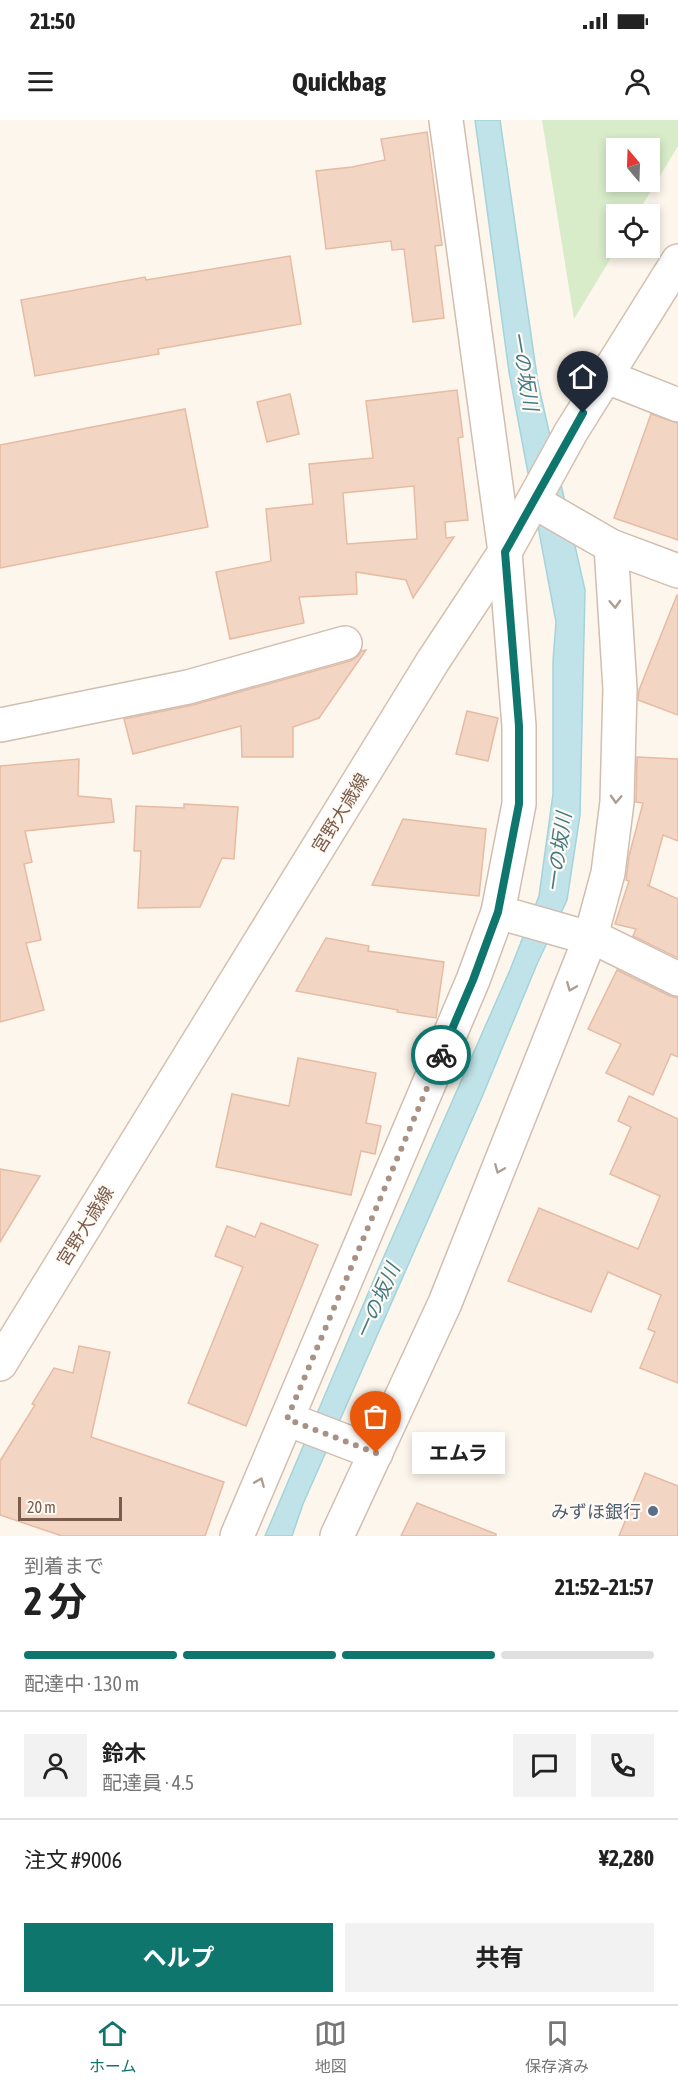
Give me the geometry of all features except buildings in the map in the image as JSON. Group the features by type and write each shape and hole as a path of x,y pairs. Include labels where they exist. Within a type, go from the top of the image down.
{"street":[{"path":"237,1536 295,1422 473,980 498,912 519,804 519,726 505,552 446,120"},
{"name":"宮野大歳線","path":"0,1364 433,661 505,552 561,449 678,261"},
{"path":"607,377 678,405"},
{"path":"534,501 611,546 678,571"},
{"path":"337,1536 362,1447 446,1303 608,873 617,802 620,689 611,546"},
{"path":"0,725 188,687 345,643"},
{"path":"498,912 583,935 678,979"},
{"path":"295,1422 362,1447"}],"green space":[{"path":"542,120 678,120 678,146 660,176 660,138 606,138 606,192 650,192 643,204 606,204 606,258 611,258 574,319"}],"water":[{"name":"一の坂川","path":"475,120 500,120 538,383 585,590 580,815 567,900 537,964 482,1097 303,1504 292,1536 265,1536 381,1263 510,970 539,896 553,794 553,661 556,622 509,372"}],"way so far":[{"path":"376,1453 287,1419 441,1055"}],"place":[{"name":"エムラ","path":"376,1453"},
{"name":"みずほ銀行","path":"653,1511"}],"route":[{"path":"441,1055 473,980 498,912 519,804 519,726 505,552 583,413"}]}
